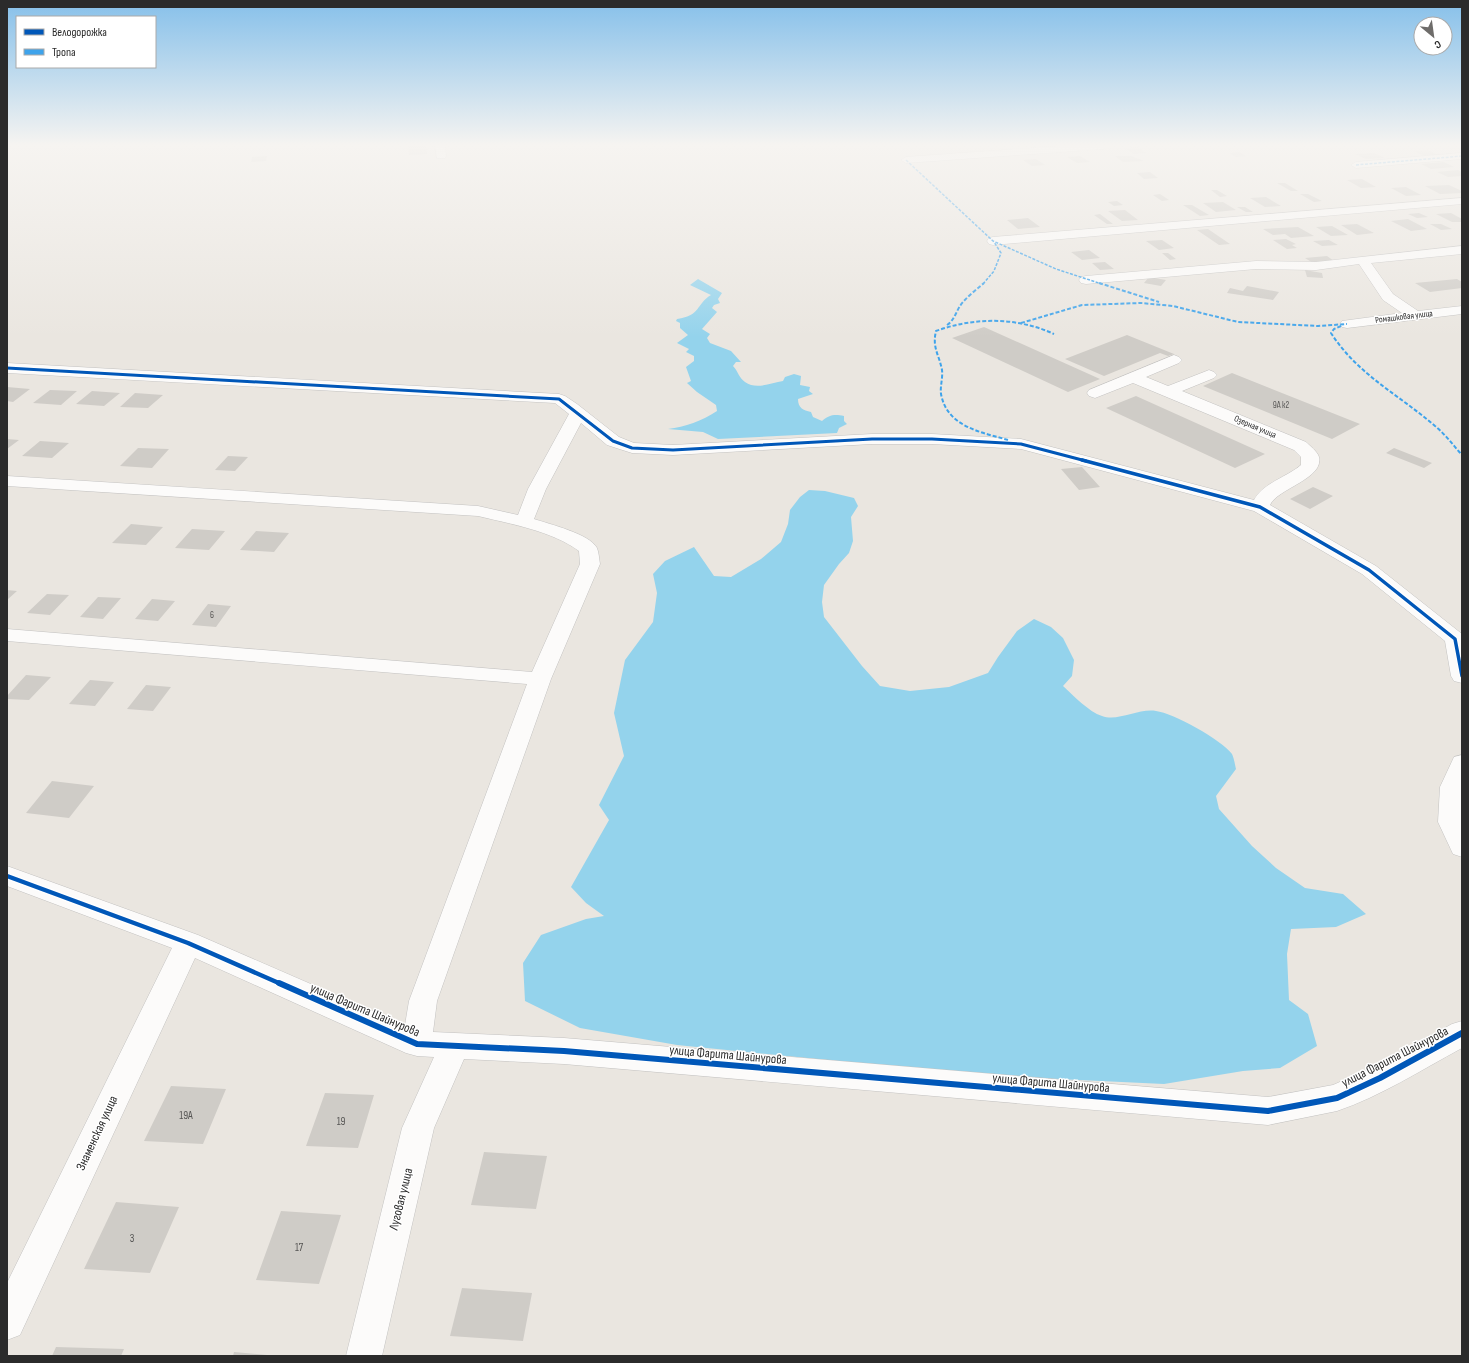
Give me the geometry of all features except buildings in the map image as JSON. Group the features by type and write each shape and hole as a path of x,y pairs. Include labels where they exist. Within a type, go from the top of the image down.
{"street":[{"path":"992,241 1364,210"},
{"path":"1086,280 1256,265 1316,266 1462,250"},
{"path":"1362,260 1388,297 1414,315"},
{"name":"Ромашковая улица","path":"1347,324 1462,310"},
{"path":"1094,393 1174,360"},
{"path":"7,368 560,399 613,441 632,448 673,450 872,439 932,439 1021,444 1260,506 1369,570 1455,639 1462,676"},
{"path":"1133,377 1168,391 1210,375"},
{"name":"Озерная улица","path":"1168,391 1300,446 1310,456 1310,466 1300,475 1266,495 1260,506"},
{"path":"524,522 537,489 578,413"},
{"path":"7,481 478,511 524,522 573,538 588,549 590,564 540,679 423,1001 417,1044"},
{"path":"7,635 459,671 540,679"},
{"path":"1462,763 1452,787 1451,822 1462,848"},
{"name":"улица Фарита Шайнурова","path":"7,876 188,943 417,1044 454,1047 564,1051 1268,1111 1337,1098 1380,1078 1462,1033"},
{"name":"Знаменская улица","path":"7,1322 188,943"},
{"name":"Луговая улица","path":"364,1356 418,1128 454,1047"}],"water":[{"path":"698,279 722,293 718,299 720,303 714,305 712,308 717,312 702,329 710,334 707,338 710,343 731,351 741,362 736,362 733,366 745,382 754,386 759,386 783,381 785,377 794,374 801,376 800,385 810,387 809,391 813,394 798,399 799,405 811,412 813,417 822,421 827,417 837,415 844,416 844,421 847,424 839,428 837,433 718,439 703,432 668,429 693,423 717,411 716,405 687,383 691,381 686,367 694,361 694,356 686,352 689,349 677,343 688,335 680,328 680,323 676,321 677,319 691,315 702,302 711,295 690,285"},
{"path":"809,490 825,491 854,498 858,506 851,517 853,541 849,553 824,585 822,602 824,617 862,666 880,686 910,691 949,687 988,673 1017,631 1034,619 1051,627 1063,638 1074,660 1072,676 1063,686 1092,711 1108,717 1122,716 1143,711 1156,711 1164,713 1197,728 1227,748 1232,754 1236,769 1216,796 1219,809 1252,846 1276,868 1305,888 1343,894 1366,914 1336,927 1291,929 1287,954 1289,1000 1308,1014 1317,1046 1280,1068 1243,1071 1164,1084 977,1075 677,1045 580,1028 525,1001 523,963 541,935 586,919 604,916 586,903 571,887 609,820 599,805 624,756 614,713 625,660 653,622 657,593 653,574 665,561 694,547 714,576 731,577 761,559 781,542 788,524 790,510 800,497"}],"marked path":[{"path":"959,210 993,241 1056,269 1159,302"},
{"path":"947,325 953,321 955,314 963,302 986,281 994,271 1001,253 994,242"},
{"path":"1021,323 1082,305 1141,303 1173,306 1238,322 1318,326 1347,324"},
{"path":"1008,440 966,426 956,421 949,414 944,405 941,393 942,371 934,343 936,331 966,323 1001,321 1030,325 1054,334"},
{"path":"1341,326 1334,329 1331,333 1340,348 1352,361 1365,373 1437,427 1462,455"}],"cycle path":[{"path":"7,368 559,399 613,441 632,448 673,450 872,439 932,439 1021,444 1260,507 1369,570 1455,639 1462,676"},
{"path":"7,876 188,943 417,1044 564,1051 1268,1111 1337,1098 1380,1078 1462,1033"}]}
